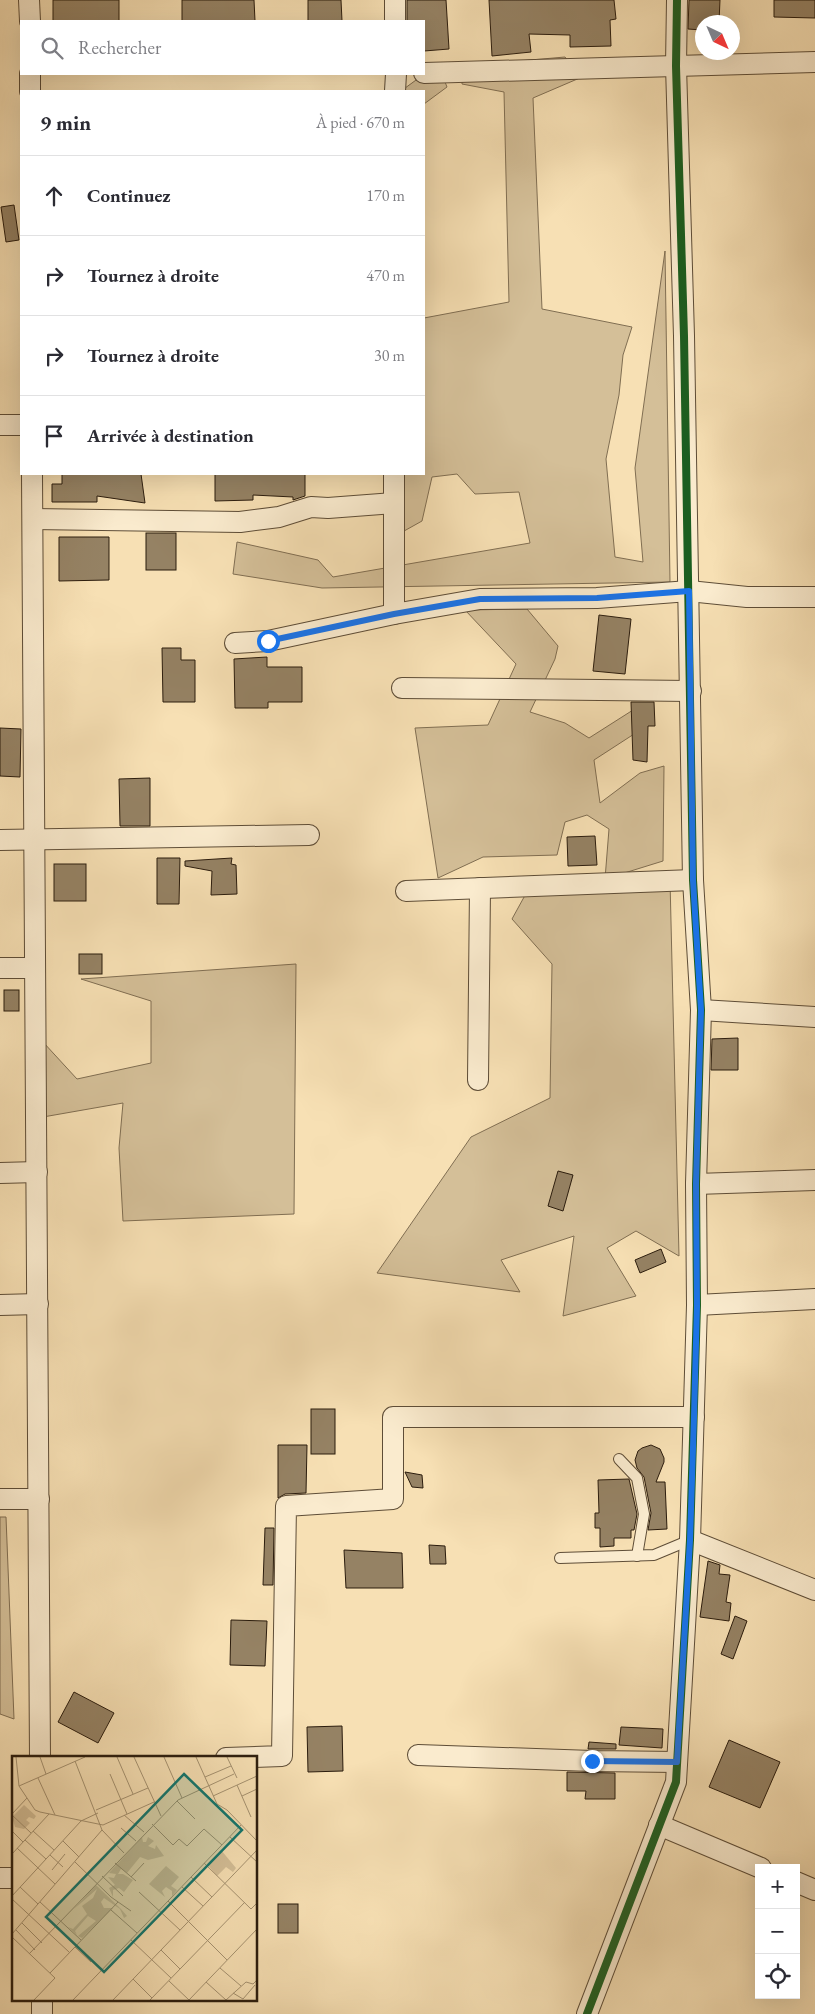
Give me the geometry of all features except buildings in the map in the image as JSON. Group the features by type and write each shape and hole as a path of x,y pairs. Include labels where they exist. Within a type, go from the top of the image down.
{"street":[{"path":"29,0 30,20"},
{"path":"395,0 395,20"},
{"path":"587,2014 676,1782 690,1540 697,1306 696,1184 701,1010 693,880 689,591 676,66 677,0"},
{"path":"425,73 815,62"},
{"path":"30,75 30,90"},
{"path":"395,90 396,75"},
{"path":"0,425 20,425"},
{"path":"32,475 40,1756"},
{"path":"394,475 394,614"},
{"path":"33,519 240,522 279,517 311,507 328,508 394,503"},
{"path":"235,643 268,641 394,614 480,599 597,598 689,591 747,597 815,597"},
{"path":"402,688 691,691"},
{"path":"0,840 309,835"},
{"path":"406,891 693,880"},
{"path":"478,1080 480,888"},
{"path":"0,968 36,968"},
{"path":"701,1010 815,1017"},
{"path":"0,1173 37,1172"},
{"path":"696,1184 815,1180"},
{"path":"697,1306 815,1299"},
{"path":"0,1305 38,1304"},
{"path":"258,1757 282,1756 286,1506 393,1499 393,1417 694,1417"},
{"path":"0,1499 39,1499"},
{"path":"690,1540 815,1590"},
{"path":"418,1756 677,1762"},
{"path":"659,1825 755,1865"},
{"path":"800,1884 815,1890"}],"lane":[{"path":"618,1459 637,1478 644,1514 637,1556"},
{"path":"560,1558 654,1555 690,1540"}],"shaded area":[{"path":"565,57 582,77 533,98 542,309 632,327 623,355 619,395 606,459 615,557 643,562 635,468 665,251 670,582 322,588 233,574 237,542 318,560 333,577 530,543 519,492 475,494 457,474 432,477 422,521 388,540 390,475 425,475 425,318 509,302 504,92 462,84 462,66"},
{"path":"438,64 447,87 425,103 425,90 402,90"},
{"path":"527,609 558,646 555,659 530,712 565,723 589,738 633,710 648,725 594,760 600,803 640,773 664,766 663,861 605,879 609,829 587,815 565,822 557,855 483,857 438,878 415,728 488,725 516,664 465,610"},
{"path":"670,880 679,1256 636,1231 607,1248 636,1296 563,1316 574,1236 501,1260 520,1292 377,1273 471,1137 550,1098 552,964 512,919 529,888"},
{"path":"296,964 294,1214 123,1221 119,1148 123,1103 43,1117 43,1042 77,1079 151,1063 151,1001 81,979"},
{"path":"0,1517 6,1517 14,1719 0,1714"}],"cycle path":[{"path":"587,2014 676,1782 690,1540 697,1305 696,1184 701,1010 693,880 684,336 676,66 677,0"}],"route":[{"path":"268,641 394,614 480,599 597,598 689,591 693,880 701,1010 696,1184 697,1306 694,1417 690,1540 677,1762 592,1761"}]}
